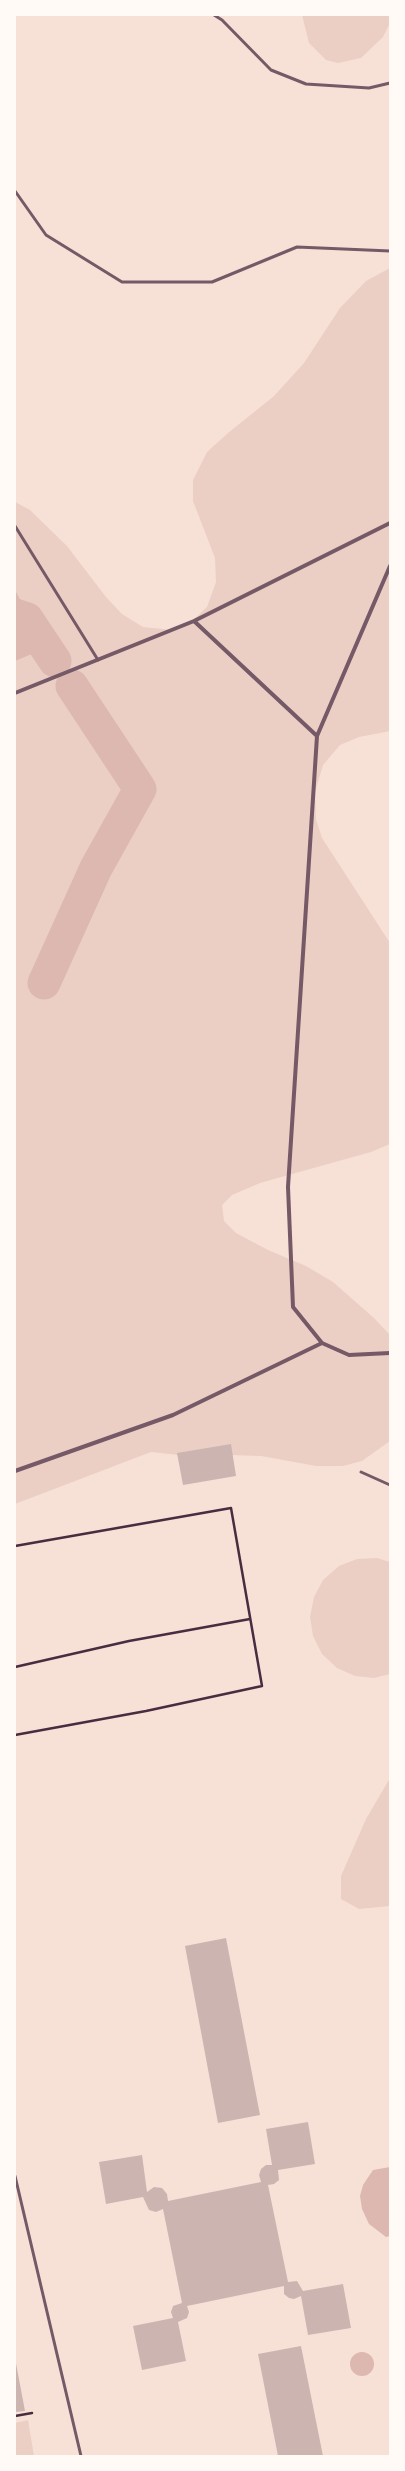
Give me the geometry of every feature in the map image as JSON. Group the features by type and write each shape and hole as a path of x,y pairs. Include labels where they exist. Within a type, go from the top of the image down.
{"street":[{"path":"15,694 194,621 390,523"},
{"path":"390,566 317,736 288,1187 293,1307 322,1343 349,1355 390,1352"},
{"path":"194,621 317,736"},
{"path":"15,1471 174,1415 322,1343"}],"lane":[{"path":"214,15 222,20 272,70 306,84 369,88 390,83"},
{"path":"15,191 46,235 122,282 212,282 297,247 390,251"},
{"path":"15,526 98,660"},
{"path":"361,1472 390,1485"},
{"path":"15,2176 82,2456"}],"path":[{"path":"15,1546 231,1508 262,1686 146,1711 15,1735"},
{"path":"15,1667 128,1641 250,1619"},
{"path":"15,2416 32,2413"}],"shaded area":[{"path":"302,15 390,15 390,23 383,37 361,58 338,63 326,60 309,43"},
{"path":"390,268 390,731 359,737 340,745 323,765 315,792 316,819 322,838 390,943 390,1144 371,1152 260,1183 232,1195 222,1205 224,1221 236,1233 268,1250 306,1266 333,1282 374,1318 390,1335 390,1441 362,1461 343,1466 316,1466 261,1456 230,1455 206,1458 151,1452 15,1504 15,502 30,510 67,546 106,597 122,614 143,627 173,630 189,624 207,607 216,582 215,558 193,501 193,480 207,452 274,396 304,363 340,308 366,281"},
{"path":"15,590 46,648 15,661"},
{"path":"377,1558 390,1562 390,1674 374,1678 355,1676 337,1668 322,1654 313,1636 310,1617 314,1597 323,1580 339,1566 357,1559"},
{"path":"390,1778 390,1906 359,1909 341,1899 341,1876 366,1819"},
{"path":"390,2167 390,2236 386,2237 369,2224 362,2209 360,2196 363,2185 373,2170"},
{"path":"362,2352 367,2353 373,2359 373,2369 367,2375 362,2376 357,2375 351,2369 350,2364 351,2359 357,2353"},
{"path":"28,2420 34,2456 15,2456 15,2423"}],"building":[{"path":"231,1444 236,1476 183,1485 177,1453"},
{"path":"226,1938 260,2115 218,2123 185,1946"},
{"path":"308,2122 315,2164 278,2170 279,2180 274,2184 268,2185 288,2282 297,2281 303,2291 343,2284 351,2328 308,2335 301,2296 294,2299 289,2298 284,2294 284,2286 187,2306 189,2312 187,2318 178,2322 186,2361 142,2370 133,2326 173,2318 171,2312 173,2306 182,2303 163,2209 156,2212 149,2210 143,2197 106,2204 99,2162 142,2155 147,2192 154,2187 162,2188 167,2194 168,2201 261,2182 259,2175 261,2169 266,2165 272,2165 266,2129"},
{"path":"301,2346 323,2456 278,2456 258,2354"},
{"path":"15,2358 25,2411 15,2412"}],"waterway":[{"path":"15,615 27,619 55,661"},
{"path":"44,983 96,868 140,789 72,686"}]}
